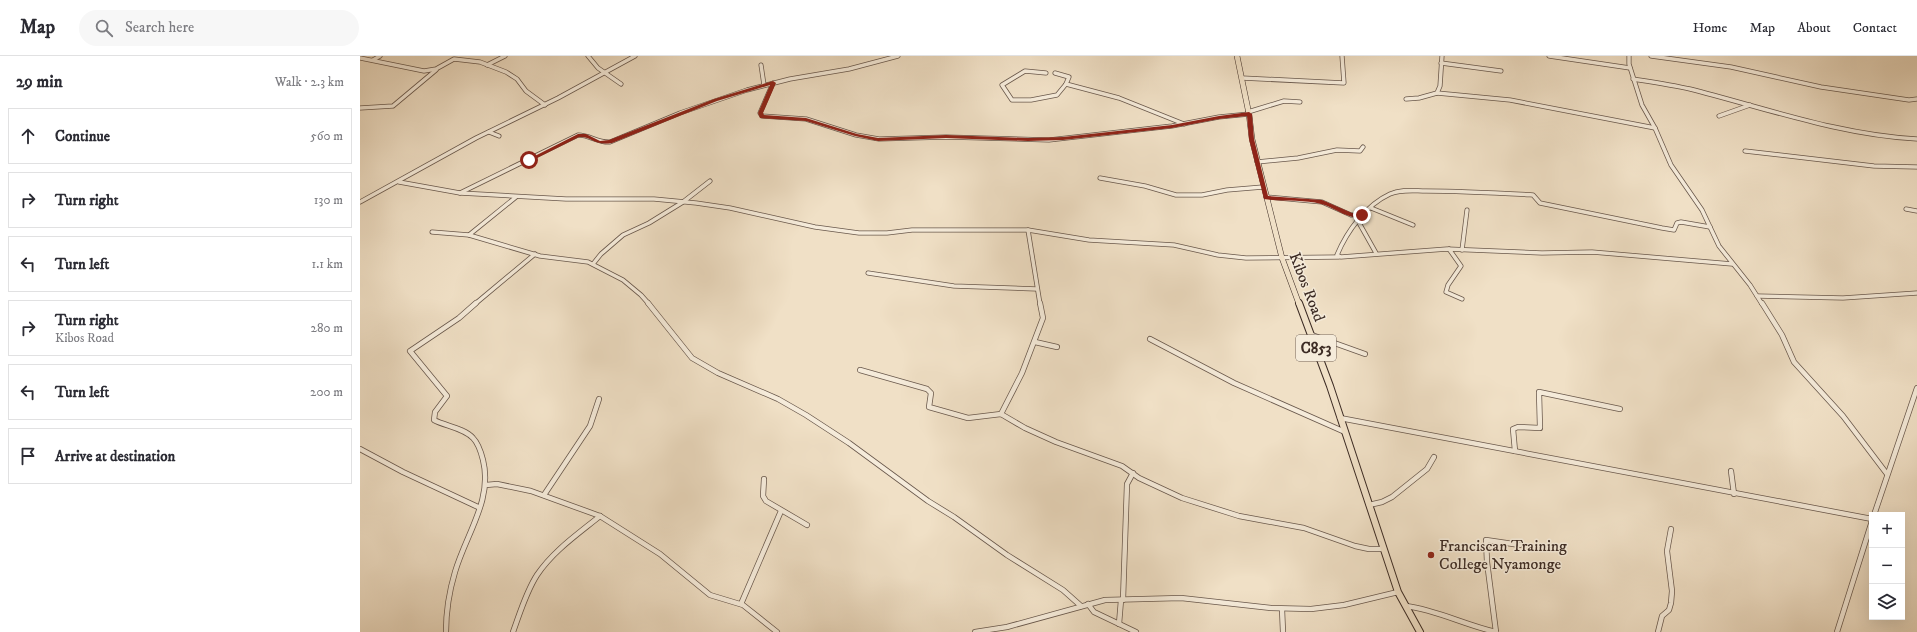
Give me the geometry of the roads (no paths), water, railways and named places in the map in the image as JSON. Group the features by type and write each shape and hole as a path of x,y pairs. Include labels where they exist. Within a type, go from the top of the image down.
{"main road":[{"name":"Kibos Road","path":"1237,56 1249,113 1252,139 1257,162 1282,258 1312,335 1398,592 1420,632"}],"street":[{"path":"373,60 380,56"},
{"path":"360,108 393,106 406,97 436,69 457,56"},
{"path":"487,65 505,56"},
{"path":"588,56 591,62 620,84"},
{"path":"360,202 489,132 546,105 635,56"},
{"path":"460,193 578,135 584,135 599,143 610,142 680,113 764,85 850,69 887,57 898,56"},
{"path":"1242,78 1344,84 1342,56"},
{"path":"1437,94 1440,86 1442,56"},
{"path":"1549,56 1630,68"},
{"path":"1629,56 1630,68 1642,105 1655,128 1671,165 1702,210 1719,246 1757,296 1782,335 1785,345 1794,362 1843,416 1887,474"},
{"path":"1651,56 1732,67 1805,84 1857,93 1909,100 1917,99"},
{"path":"360,58 419,70 436,69"},
{"path":"454,59 470,60 506,72 517,79 526,91 546,105"},
{"path":"1441,62 1501,71"},
{"path":"761,65 763,69 764,85"},
{"path":"1046,73 1025,71 1002,85 1012,100 1031,100 1057,95 1066,84 1068,77 1055,74"},
{"path":"1633,79 1689,89 1844,128 1897,138 1917,139"},
{"path":"773,83 760,113 762,116 806,119 856,135 878,139 946,137 1049,140 1184,124 1249,113 1284,101 1300,102"},
{"path":"1066,84 1119,98 1184,124"},
{"path":"1406,99 1437,94 1510,100 1655,128"},
{"path":"1719,116 1750,105"},
{"path":"489,132 499,136"},
{"path":"1257,162 1298,158 1337,150 1360,151 1363,147"},
{"path":"1745,151 1868,166 1917,167"},
{"path":"1100,178 1145,186 1176,195 1202,195 1227,190 1263,187"},
{"path":"593,264 601,254 623,236 649,223 683,202 710,181"},
{"path":"399,182 460,193 566,199 654,199 683,202 730,208 815,227 859,233 887,233 912,230 1028,230 1089,240 1167,244 1232,256 1282,258 1339,257 1376,253 1449,249 1542,253 1592,252 1732,264"},
{"path":"1339,257 1337,255 1338,253 1362,215 1378,201 1394,192 1400,191 1456,191 1533,195 1540,203 1662,228 1674,230 1677,223 1681,222 1710,227"},
{"path":"469,235 513,200 516,197 514,196"},
{"path":"1266,197 1322,202 1351,215 1362,215"},
{"path":"1371,208 1413,225"},
{"path":"1906,208 1917,211"},
{"path":"1462,250 1467,210"},
{"path":"1358,221 1376,253"},
{"path":"1001,414 1022,373 1044,316 1037,289 1028,230"},
{"path":"432,232 469,235 534,254 593,264 629,284 641,295 692,358 718,373 778,399 806,415 849,443 928,501 1007,555 1063,590 1081,606"},
{"path":"1449,249 1461,266 1448,285 1446,292 1462,299"},
{"path":"446,632 448,595 451,580 459,557 478,514 478,507 486,485 479,447 474,438 469,434 434,420 435,412 447,396 410,351 459,318 534,254"},
{"path":"868,273 954,286 1037,289"},
{"path":"1757,296 1843,298 1917,293"},
{"path":"1312,335 1365,354"},
{"path":"1150,339 1234,383 1345,432"},
{"path":"1035,342 1057,346"},
{"path":"860,370 927,389 931,393 930,407 949,414 972,418 1001,414 1037,434 1071,448 1111,461 1182,498 1239,516 1304,528 1355,546 1369,549 1384,549"},
{"path":"1875,512 1917,388"},
{"path":"1515,451 1513,429 1518,427 1540,428 1539,392 1620,409"},
{"path":"544,495 590,426 599,399"},
{"path":"1340,418 1869,519"},
{"path":"360,450 478,507"},
{"path":"1369,505 1380,503 1396,496 1407,484 1430,467 1434,457"},
{"path":"1731,471 1734,494"},
{"path":"1119,624 1122,600 1127,484 1133,473"},
{"path":"764,479 764,498 781,511 807,525"},
{"path":"486,485 502,484 531,490 600,516 615,527 660,554 710,595 741,604 776,632"},
{"path":"741,604 781,511"},
{"path":"513,632 522,604 537,576 547,562 600,516"},
{"path":"1658,632 1662,616 1669,610 1671,603 1672,591 1668,550 1671,529"},
{"path":"1837,632 1869,530"},
{"path":"1406,606 1426,608 1482,629 1496,632 1487,562 1486,540 1520,544"},
{"path":"975,632 1008,630 1081,606 1105,600 1180,598 1282,608 1325,608 1398,592"},
{"path":"1088,604 1094,612 1136,632"},
{"path":"1282,608 1283,632"}],"place":[{"name":"Franciscan Training College Nyamonge","path":"1431,555"}]}
